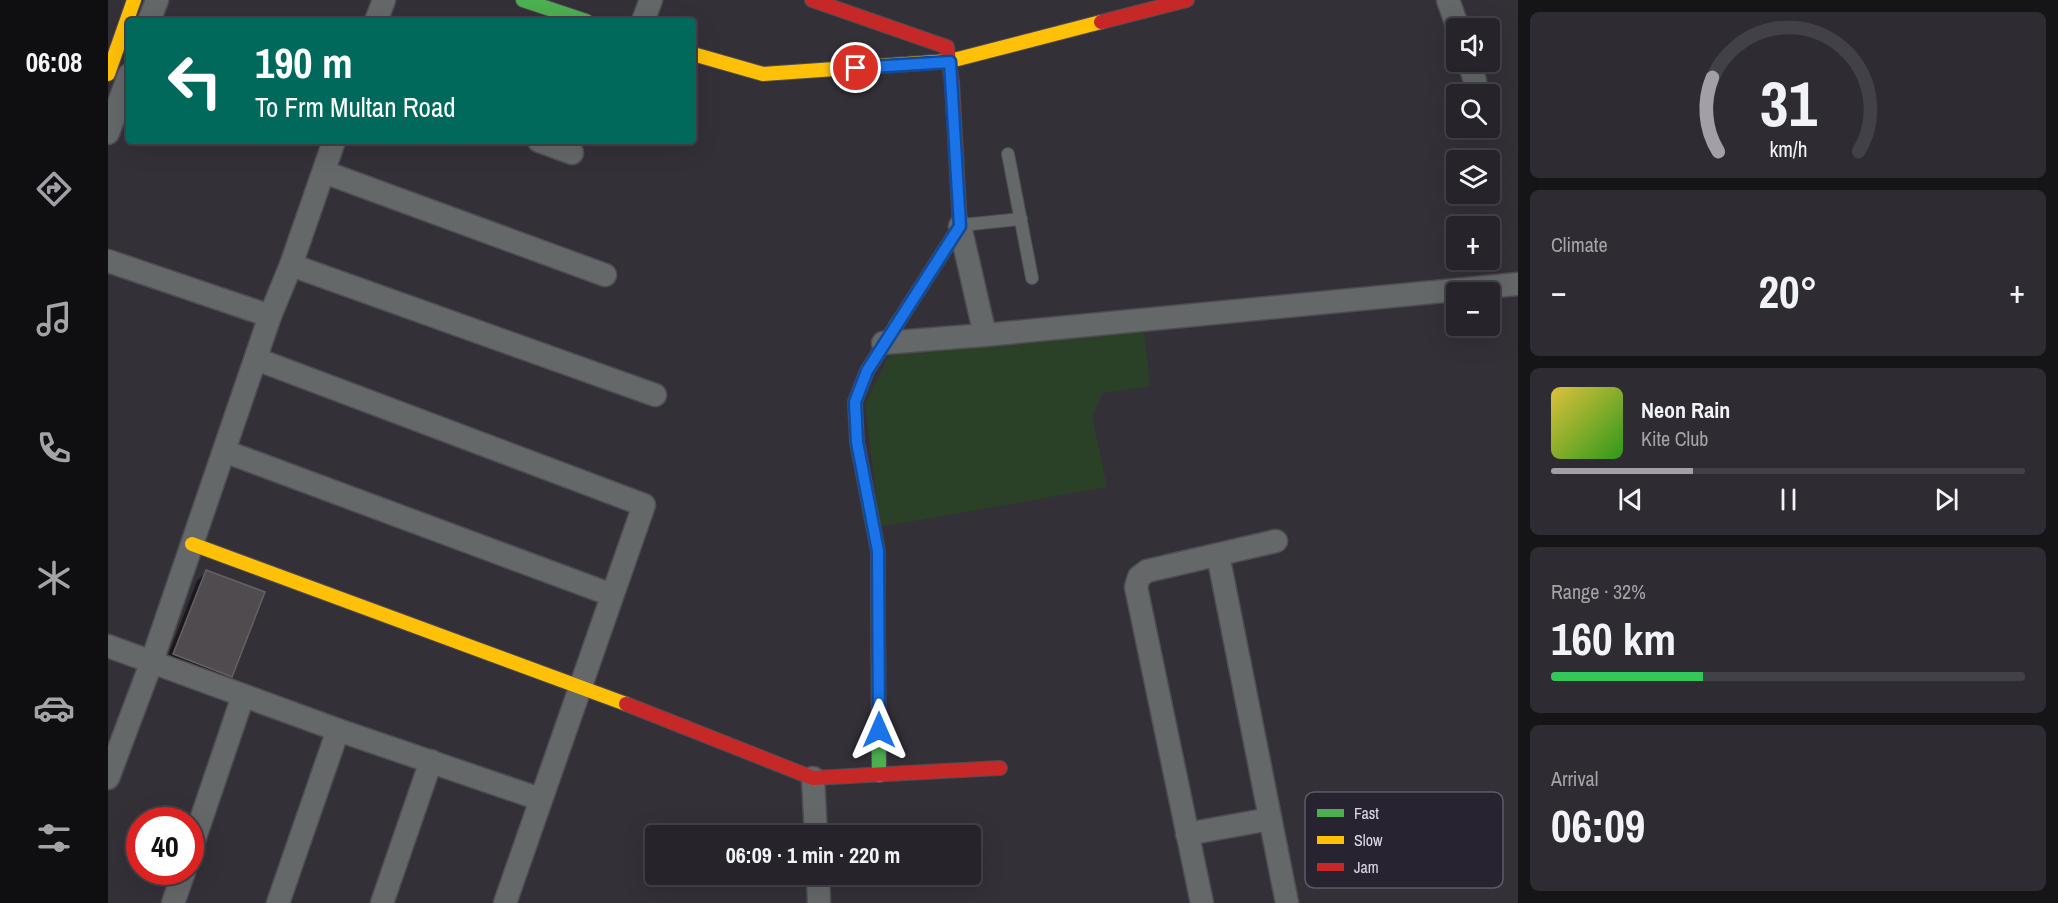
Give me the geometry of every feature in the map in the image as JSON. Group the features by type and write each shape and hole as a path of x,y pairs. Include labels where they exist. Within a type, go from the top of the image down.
{"street":[{"path":"128,18 134,0"},
{"path":"150,18 157,0"},
{"path":"377,18 384,0"},
{"path":"525,0 577,18"},
{"path":"644,18 651,0"},
{"path":"812,0 947,47 950,62 960,226 985,335"},
{"path":"696,55 763,75 950,62 1157,4 1187,0"},
{"path":"1448,0 1454,18"},
{"path":"108,74 126,23"},
{"path":"108,132 126,83"},
{"path":"108,778 152,661 270,316 291,265 333,144"},
{"path":"547,144 572,153"},
{"path":"324,172 605,275"},
{"path":"879,775 878,551 857,442 855,402 867,371 883,343 960,226"},
{"path":"108,261 270,316"},
{"path":"291,265 654,395"},
{"path":"883,343 1518,284"},
{"path":"256,358 644,505 505,903"},
{"path":"224,451 612,595"},
{"path":"1202,903 1137,587 1139,578 1147,571 1276,542"},
{"path":"192,544 581,686 813,778 1000,768"},
{"path":"1218,555 1287,903"},
{"path":"108,646 338,730 540,800"},
{"path":"204,811 243,696"},
{"path":"278,903 338,730"},
{"path":"382,903 431,761"},
{"path":"813,778 815,825"},
{"path":"1187,834 1270,819"},
{"path":"173,903 179,885"},
{"path":"818,885 819,903"}],"lane":[{"path":"1008,154 1032,278"},
{"path":"960,226 1021,219"}],"green space":[{"path":"1144,331 1150,386 1103,393 1092,416 1107,487 880,527 865,405 890,353"}],"building":[{"path":"206,570 265,592 232,677 173,654"}],"traffic: fast":[{"path":"523,0 577,18"},
{"path":"878,594 879,775"}],"traffic: slow":[{"path":"128,18 134,0"},
{"path":"696,55 763,74 950,61 1101,22"},
{"path":"108,74 126,23"},
{"path":"878,594 878,551 857,442 855,402 867,371 897,324"},
{"path":"192,544 626,704"}],"traffic: jam":[{"path":"812,0 947,47 952,83 960,226 897,324"},
{"path":"1101,22 1187,0"},
{"path":"626,704 813,778 1000,768"}],"route":[{"path":"856,68 950,62 960,226 883,343 867,371 855,402 857,442 878,551 879,730"}]}
